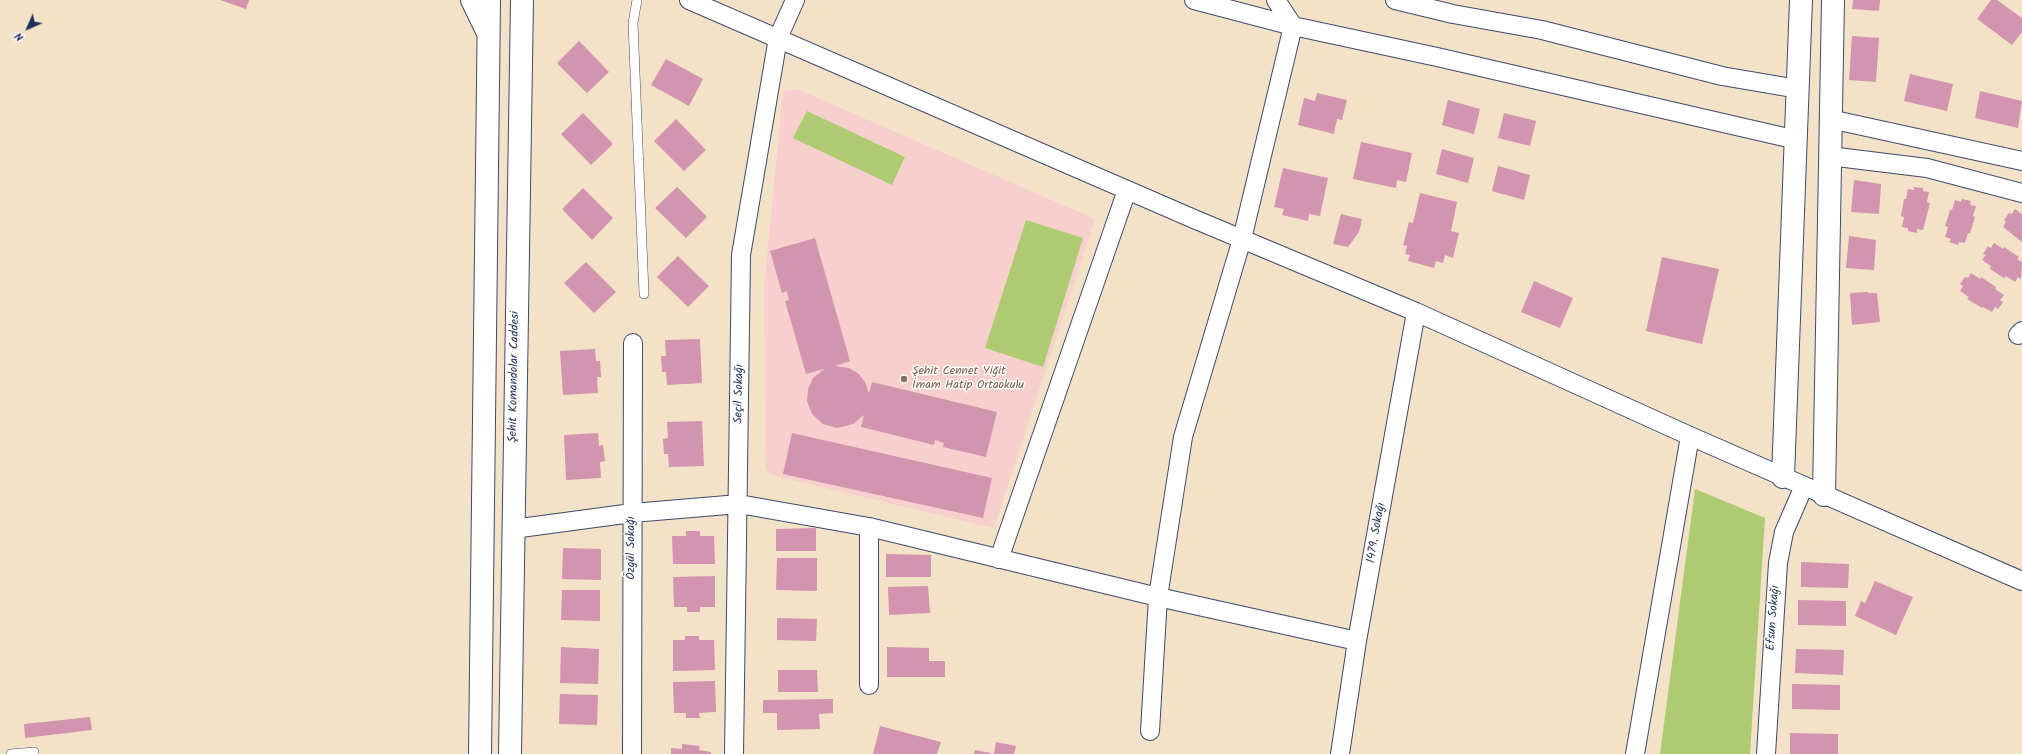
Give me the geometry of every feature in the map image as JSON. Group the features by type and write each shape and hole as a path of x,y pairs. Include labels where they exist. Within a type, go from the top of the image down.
{"main road":[{"path":"472,0 489,38"},
{"path":"480,754 489,0"},
{"path":"521,7 538,0"},
{"path":"1783,477 1801,0"},
{"path":"1824,495 1833,0"},
{"name":"Şehit Komandolar Caddesi","path":"510,754 521,7"}],"street":[{"path":"689,0 1127,190 1416,312 1690,436 2022,581"},
{"name":"Seçil Sokağı","path":"734,754 739,504 741,255 778,38 795,0"},
{"path":"1194,0 1293,26 1437,57 1796,140"},
{"path":"1150,731 1158,597 1183,437 1242,239 1293,26 1276,0"},
{"path":"1395,0 1455,7 1722,76 1798,90"},
{"path":"1830,119 2022,161"},
{"path":"1829,156 1927,168 2022,193"},
{"path":"999,559 1127,190"},
{"name":"1479. Sokağı","path":"1340,754 1357,641 1416,312"},
{"name":"Özgül Sokağı","path":"632,754 633,343"},
{"path":"1635,754 1690,436"},
{"name":"Efsun Sokağı","path":"1766,754 1778,563 1784,532 1804,486"},
{"path":"513,529 632,513 739,504 869,527 1158,597 1357,641"},
{"path":"869,527 869,685"}],"lane":[{"path":"637,0 633,23 644,294"},
{"path":"11,754 34,752 34,754"}],"shaded area":[{"name":"Şehit Cennet Yiğit İmam Hatip Ortaokulu","path":"797,89 1095,219 994,528 775,476 766,470 764,289 783,91"}],"green space":[{"path":"807,111 905,157 892,185 793,138"},
{"path":"1026,220 1083,238 1043,367 985,348"},
{"path":"1695,489 1765,518 1750,754 1660,754"}],"building":[{"path":"220,0 249,0 246,9"},
{"path":"1853,0 1880,0 1879,11 1852,9"},
{"path":"1991,0 1997,0 2022,18 2022,32 2012,45 1977,19"},
{"path":"1852,36 1879,38 1876,82 1849,80"},
{"path":"579,41 609,72 587,93 557,63"},
{"path":"666,59 703,79 689,106 651,85"},
{"path":"1910,74 1953,84 1947,111 1904,101"},
{"path":"1980,91 2022,101 2018,128 1975,118"},
{"path":"1317,93 1347,100 1342,120 1337,119 1334,134 1298,125 1304,98 1315,101"},
{"path":"1448,100 1480,109 1474,134 1442,125"},
{"path":"583,113 613,144 591,165 561,134"},
{"path":"1504,113 1536,121 1530,146 1498,138"},
{"path":"676,119 706,150 684,171 654,141"},
{"path":"1361,142 1412,153 1406,182 1397,180 1396,188 1353,179"},
{"path":"1442,149 1474,158 1468,183 1436,174"},
{"path":"1498,166 1530,175 1524,200 1492,191"},
{"path":"1283,168 1328,178 1320,216 1309,214 1308,221 1282,215 1284,209 1274,207"},
{"path":"1854,180 1881,184 1879,214 1851,212"},
{"path":"677,187 707,217 686,238 655,208"},
{"path":"1914,187 1923,188 1923,191 1929,192 1927,202 1930,203 1923,230 1917,229 1917,233 1908,231 1908,228 1902,227 1904,217 1901,216 1904,199 1906,199 1908,189 1914,190"},
{"path":"583,188 613,218 592,240 562,209"},
{"path":"1420,193 1457,202 1451,231 1459,233 1453,258 1445,255 1443,263 1436,261 1434,268 1408,261 1410,255 1405,254 1407,246 1403,245 1409,222 1413,223"},
{"path":"1962,199 1971,201 1970,205 1976,206 1973,216 1975,217 1970,234 1968,233 1965,243 1959,242 1958,245 1949,242 1951,239 1945,237 1948,227 1945,226 1955,200 1961,202"},
{"path":"2015,209 2022,214 2022,242 2003,227 2006,222 2004,220 2009,213 2012,214"},
{"path":"1341,214 1362,219 1359,232 1348,247 1333,244"},
{"path":"1849,236 1876,240 1874,270 1846,268"},
{"path":"815,238 850,361 835,366 849,368 859,374 865,382 869,393 872,382 997,412 986,457 943,447 944,443 935,440 934,445 861,427 864,415 853,424 837,428 823,424 812,414 807,401 808,389 813,378 824,369 806,374 785,301 789,300 787,291 782,293 770,251"},
{"path":"1994,243 2003,249 2004,247 2019,257 2017,259 2022,262 2021,279 2018,277 2015,282 2006,276 2004,278 1990,269 1991,266 1982,260 1986,255 1983,254 1988,246 1991,248"},
{"path":"678,256 709,286 688,307 657,277"},
{"path":"1662,257 1719,269 1702,344 1646,331"},
{"path":"586,262 616,292 594,313 564,283"},
{"path":"1971,273 1980,279 1981,277 1996,287 1995,289 2004,295 2000,300 2003,302 1998,309 1995,307 1992,312 1983,307 1982,308 1967,299 1969,297 1960,291 1963,286 1960,284 1965,277 1968,278"},
{"path":"1534,281 1573,298 1560,328 1521,312"},
{"path":"1850,293 1877,293 1880,322 1852,325"},
{"path":"700,339 702,383 667,385 666,372 662,372 661,356 666,356 665,340"},
{"path":"595,349 596,361 600,361 601,377 597,377 598,393 563,395 560,351"},
{"path":"702,421 704,466 669,467 668,454 664,454 663,439 668,438 667,422"},
{"path":"598,433 599,446 603,445 605,461 600,462 601,478 566,480 564,435"},
{"path":"792,433 992,478 983,518 783,474"},
{"path":"816,528 816,551 776,551 776,529"},
{"path":"686,531 700,531 700,536 714,536 715,564 673,564 672,536 686,536"},
{"path":"563,548 601,549 601,580 562,579"},
{"path":"886,554 931,555 931,577 886,577"},
{"path":"777,558 817,558 817,591 776,590"},
{"path":"1801,562 1849,564 1848,588 1801,587"},
{"path":"715,576 715,607 700,607 700,612 687,612 687,607 674,607 673,577"},
{"path":"1875,581 1913,597 1896,635 1855,616 1861,601 1865,603"},
{"path":"928,586 930,613 889,615 888,587"},
{"path":"562,590 600,590 600,621 561,620"},
{"path":"1798,600 1846,601 1846,626 1798,625"},
{"path":"777,618 817,619 816,641 777,640"},
{"path":"685,636 699,636 699,640 714,640 715,670 673,671 673,640 685,640"},
{"path":"561,647 599,649 598,684 560,683"},
{"path":"887,647 929,648 929,661 945,661 945,677 887,677"},
{"path":"1796,649 1844,650 1843,675 1795,673"},
{"path":"778,670 817,670 818,692 778,692"},
{"path":"715,681 716,712 699,713 700,718 686,718 686,713 674,713 673,682"},
{"path":"1792,684 1840,685 1840,710 1792,709"},
{"path":"560,694 598,695 597,725 559,724"},
{"path":"833,699 833,713 819,714 820,729 777,730 777,713 763,713 763,700"},
{"path":"90,717 92,730 25,738 24,724"},
{"path":"880,726 941,742 937,754 873,754"},
{"path":"1790,733 1838,734 1838,754 1790,754"},
{"path":"996,742 1016,746 1014,754 994,754"},
{"path":"682,744 700,746 699,750 711,752 711,754 671,754 671,748 682,749"},
{"path":"975,750 991,753 991,754 974,754"}],"place":[{"name":"Şehit Cennet Yiğit İmam Hatip Ortaokulu","path":"904,379"}]}
